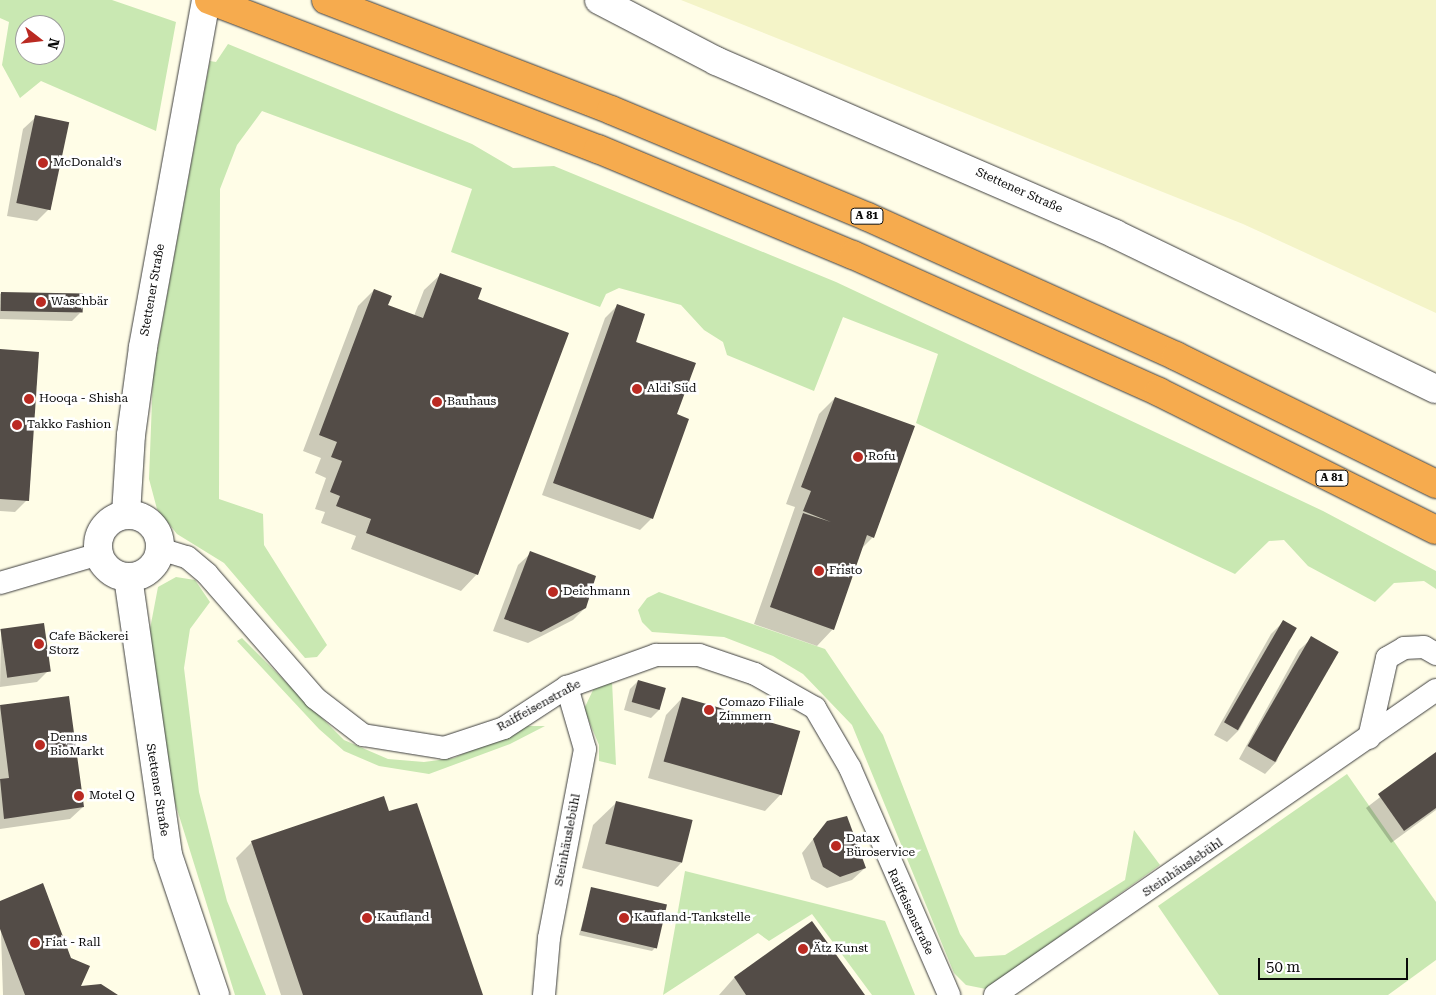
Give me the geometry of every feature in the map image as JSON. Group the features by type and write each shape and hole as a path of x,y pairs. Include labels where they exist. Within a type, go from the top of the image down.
{"highway":[{"name":"A 81","path":"326,0 611,110 860,213 1176,356 1436,484"},
{"name":"A 81","path":"214,2 598,149 853,255 1159,392 1436,530"}],"street":[{"name":"Stettener Straße","path":"599,0 716,61 1115,234 1436,389"},
{"name":"Stettener Straße","path":"126,514 131,435 142,357 192,68 214,2"},
{"path":"126,514 147,520 159,538 160,549 146,572 128,577 110,571 99,554 103,528 126,514"},
{"name":"Raiffeisenstraße","path":"160,549 187,557 207,574 315,698 363,735 444,748 504,728 567,687 656,655 698,655 755,674 815,708 850,768 949,995"},
{"path":"0,583 99,554"},
{"name":"Stettener Straße","path":"128,577 168,855 215,995"},
{"path":"1369,738 1387,658 1404,648 1424,647 1436,654"},
{"name":"Steinhäuslebühl","path":"544,995 549,938 585,750 567,687"},
{"name":"Steinhäuslebühl","path":"995,995 1436,690"}],"green space":[{"path":"0,0 112,0 176,22 156,131 41,81 20,98 2,65 9,22 0,18"},
{"path":"681,0 1436,0 1436,313 1243,224"},
{"path":"228,44 472,144 513,168 554,166 836,282 1323,511 1436,571 1436,589 1424,581 1394,583 1375,602 1308,566 1284,540 1269,541 1235,574 916,423 938,354 843,317 814,391 727,355 723,342 704,330 681,305 619,288 606,294 600,307 451,252 472,189 262,111 237,145 220,189 219,499 263,514 264,545 327,645 317,657 305,658 224,563 177,534 157,509 149,479 153,375 169,284 210,61 216,62"},
{"path":"176,577 195,580 210,602 190,629 184,668 199,792 227,901 266,995 235,995 167,777 150,629 158,587"},
{"path":"659,592 825,649 883,735 960,934 975,957 1005,955 1125,880 1134,830 1160,865 986,989 966,985 954,973 852,725 803,674 773,656 724,637 652,632 642,622 638,610 647,598"},
{"path":"242,638 344,740 388,759 424,762 454,758 523,726 545,726 510,744 429,774 379,766 344,751 319,729 237,641"},
{"path":"612,681 616,765 599,761 599,745 584,709 594,688"},
{"path":"1347,774 1436,902 1436,960 1388,995 1219,995 1158,906"},
{"path":"685,871 885,921 915,995 872,995 812,914 769,941 758,933 663,995"}],"building":[{"name":"McDonald's","path":"35,115 69,122 51,210 16,203"},
{"name":"Bauhaus","path":"440,273 482,288 478,299 569,333 478,575 366,533 371,519 336,506 340,496 330,492 342,461 331,457 337,442 319,435 374,289 392,296 388,305 423,318"},
{"name":"Waschbär","path":"1,292 83,293 83,312 1,311"},
{"name":"Aldi Süd","path":"617,304 645,314 636,342 696,363 677,414 689,419 653,519 553,483"},
{"name":"Takko Fashion","path":"0,349 39,352 29,501 0,499"},
{"path":"835,397 915,426 874,538 867,535 834,630 770,607 803,513 831,522 803,511 811,491 801,487"},
{"name":"Deichmann","path":"530,551 596,576 586,608 541,632 504,619"},
{"path":"1283,620 1297,628 1238,730 1224,722"},
{"path":"44,623 51,672 7,678 0,629"},
{"path":"1311,636 1339,652 1275,762 1248,746"},
{"path":"638,680 666,688 660,710 632,702"},
{"name":"Denns BioMarkt","path":"69,696 84,807 4,819 0,779 9,778 0,705"},
{"path":"682,697 800,731 782,795 664,761"},
{"path":"1436,752 1436,808 1404,831 1378,794"},
{"name":"Kaufland","path":"384,796 389,811 417,803 483,995 303,995 251,841"},
{"path":"616,801 693,820 682,863 605,844"},
{"name":"Datax Büroservice","path":"847,816 866,868 840,877 823,867 813,839 827,821"},
{"name":"Fiat - Rall","path":"43,883 71,958 90,966 81,986 101,984 118,995 25,995 0,929 0,901"},
{"name":"Kaufland-Tankstelle","path":"591,887 667,905 657,948 581,931"},
{"name":"Ätz Kunst","path":"812,921 865,995 746,995 734,977"}],"place":[{"name":"McDonald's","path":"43,163"},
{"name":"Waschbär","path":"41,302"},
{"name":"Aldi Süd","path":"637,389"},
{"name":"Hooqa - Shisha","path":"29,399"},
{"name":"Bauhaus","path":"437,402"},
{"name":"Takko Fashion","path":"17,425"},
{"name":"Rofu","path":"858,457"},
{"name":"Fristo","path":"819,571"},
{"name":"Deichmann","path":"553,592"},
{"name":"Cafe Bäckerei Storz","path":"39,644"},
{"name":"Comazo Filiale Zimmern","path":"709,710"},
{"name":"Denns BioMarkt","path":"40,745"},
{"name":"Motel Q","path":"79,796"},
{"name":"Datax Büroservice","path":"836,846"},
{"name":"Kaufland","path":"367,918"},
{"name":"Kaufland-Tankstelle","path":"624,918"},
{"name":"Fiat - Rall","path":"35,943"},
{"name":"Ätz Kunst","path":"803,949"}]}
